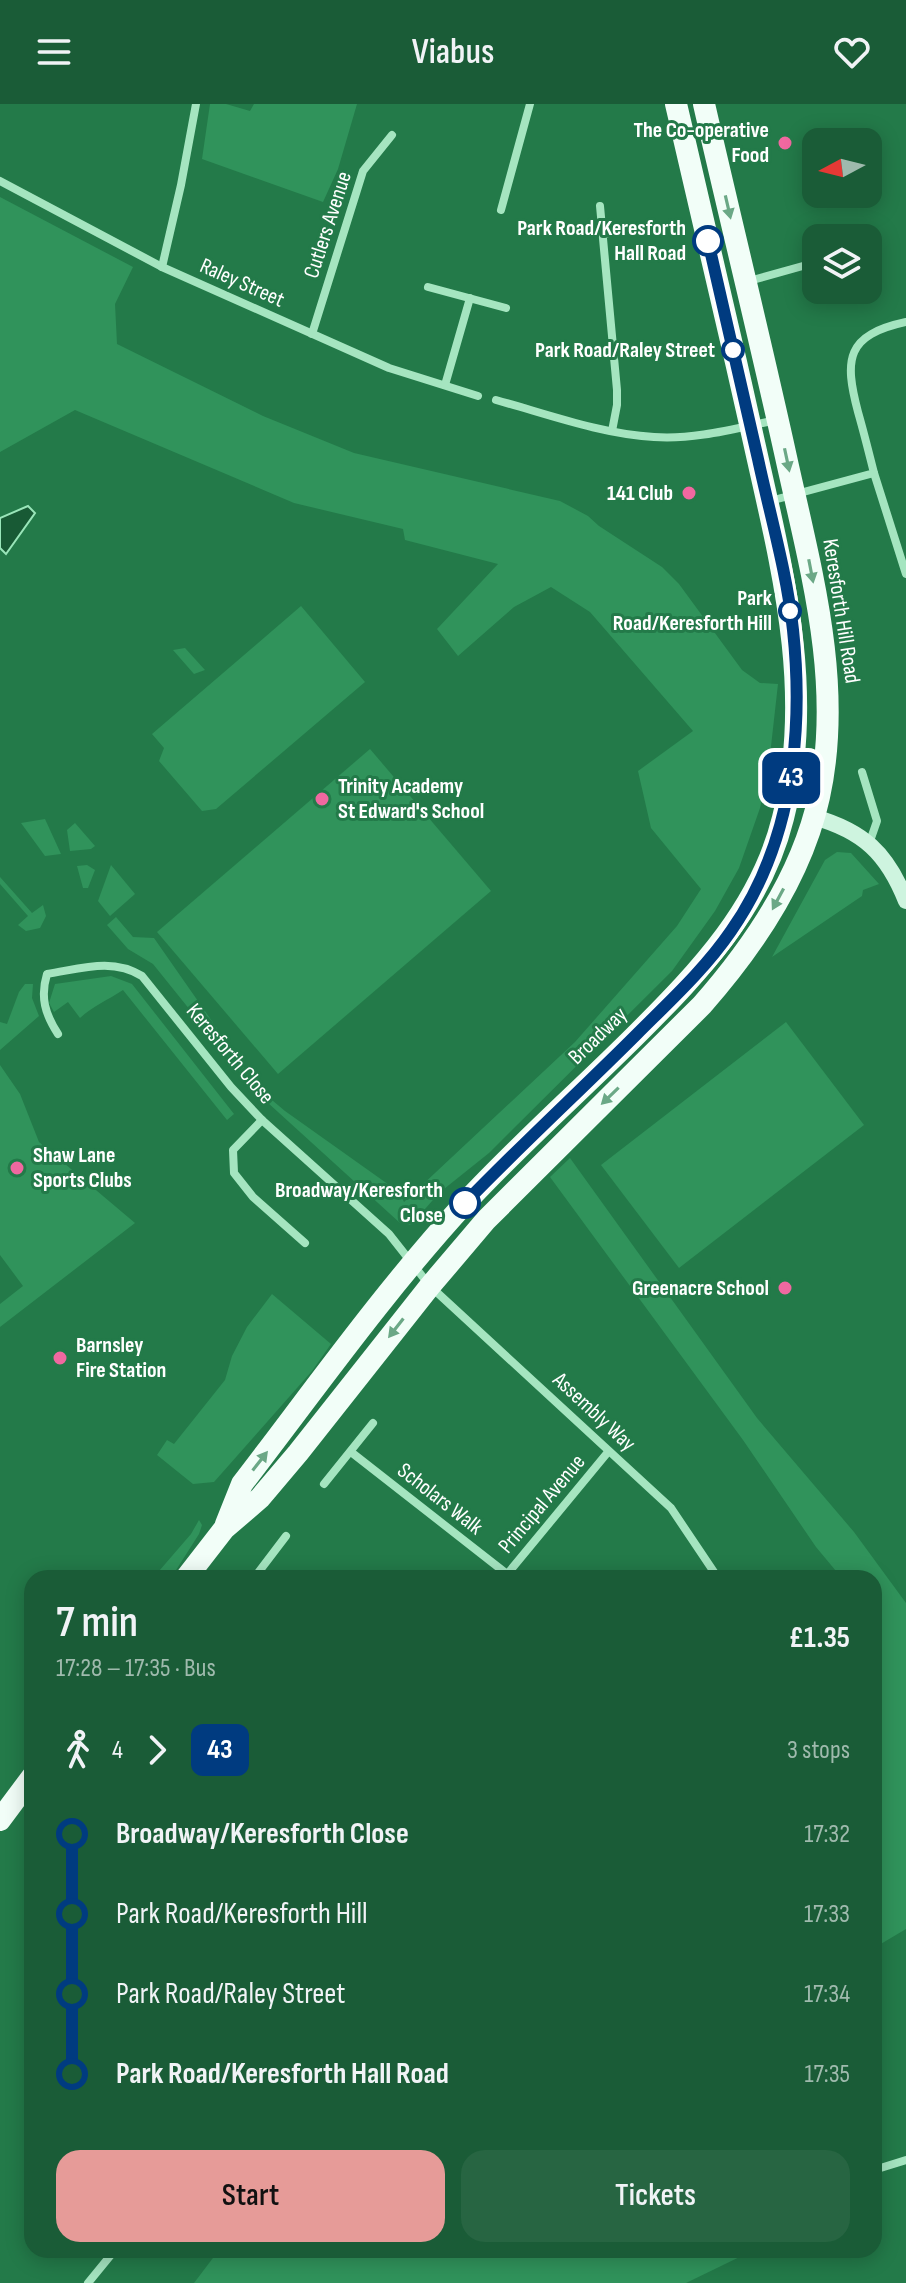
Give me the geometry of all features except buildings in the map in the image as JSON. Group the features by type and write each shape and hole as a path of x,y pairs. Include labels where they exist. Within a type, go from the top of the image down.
{"highway":[{"path":"676,104 790,612 795,659 794,734 784,815 812,822"},
{"name":"Keresforth Hill Road","path":"704,104 811,569 827,671 824,759 812,822"},
{"name":"Broadway","path":"224,1529 242,1484 412,1263 513,1153 691,980 732,931 763,873 784,815"},
{"name":"Broadway","path":"192,1570 224,1529 260,1498 486,1220 702,1005 730,973 757,936 780,896 812,822"},
{"path":"0,1820 24,1788"}],"main road":[{"path":"812,822 845,827 869,844 893,870 906,901"}],"street":[{"path":"162,267 196,104"},
{"path":"501,210 530,104"},
{"name":"Cutlers Avenue","path":"312,334 363,171 392,135"},
{"name":"Raley Street","path":"0,181 162,267 389,368 478,396"},
{"path":"600,206 617,390 612,431"},
{"path":"602,234 620,232"},
{"path":"745,282 802,266"},
{"path":"428,287 506,308"},
{"path":"445,385 470,298"},
{"path":"906,322 879,329 866,337 855,350 849,366 850,383 874,473 906,574"},
{"path":"496,400 612,431 654,438 778,420"},
{"path":"767,502 874,473"},
{"path":"862,772 877,821 869,844"},
{"name":"Keresforth Close","path":"58,1034 43,1003 42,991 47,974 115,964 142,976 231,1087 262,1120 389,1234 412,1263"},
{"path":"262,1120 233,1150 234,1173 253,1197 305,1243"},
{"path":"412,1263 430,1286"},
{"name":"Assembly Way","path":"430,1286 671,1508 713,1570"},
{"path":"324,1484 373,1423"},
{"name":"Scholars Walk","path":"351,1452 498,1570"},
{"name":"Principal Avenue","path":"510,1570 608,1452"},
{"path":"260,1570 286,1536"},
{"path":"882,2168 906,2160"},
{"path":"88,2283 108,2258"}],"shaded area":[{"path":"210,104 226,104 250,111 254,104 357,104 338,169 323,202 202,159"},
{"path":"0,197 133,267 115,304 117,344 263,416 354,453 560,501 588,516 662,567 679,584 742,670 760,683 778,684 768,773 760,808 739,868 715,911 672,971 489,1153 439,1193 411,1225 400,1223 256,1092 153,964 128,949 107,925 116,917 133,937 154,938 260,1090 399,1192 404,1202 575,1042 677,926 701,889 651,828 638,771 693,731 590,612 551,587 514,607 458,656 437,629 498,564 405,540 403,529 294,503 75,410 0,452"},
{"path":"28,506 35,513 6,554 0,548 0,518"},
{"path":"301,606 365,682 216,809 202,811 159,761 164,748 152,734"},
{"path":"185,648 205,670 194,674 173,650"},
{"path":"370,749 491,891 278,1074 157,932"},
{"path":"45,819 61,854 45,856 21,823"},
{"path":"75,823 95,846 91,849 70,851 67,830"},
{"path":"837,852 851,853 879,884 863,890 862,896 772,957 825,860"},
{"path":"87,865 95,870 88,888 83,888 77,866"},
{"path":"111,865 135,894 110,916 98,901"},
{"path":"0,877 32,913 43,905 46,916 40,928 26,931 18,925 28,916 0,884"},
{"path":"111,976 132,984 234,1114 227,1120 123,990 80,1018 68,1002 54,1012 49,1003 55,984"},
{"path":"25,984 33,984 32,998 39,1016 0,1050 0,1022 7,1024"},
{"path":"786,1022 864,1125 679,1268 601,1165"},
{"path":"0,1065 20,1094 39,1142 135,1223 0,1327 0,1304 23,1286 0,1255"},
{"path":"570,1158 757,1418 854,1532 882,1570 835,1570 550,1177"},
{"path":"272,1294 331,1344 312,1371 214,1482 193,1484 157,1455 167,1440 174,1444 225,1380 232,1356 247,1327"},
{"path":"199,1520 202,1525 199,1534 176,1570 160,1570"},
{"path":"882,1570 906,1603 906,1929 882,1943"},
{"path":"213,2258 738,2258 686,2283 194,2283"}],"bus line":[{"name":"43","path":"465,1203 691,980 732,931 759,882 783,821 790,785 796,692 792,627 782,566 708,241"}],"place":[{"name":"The Co-operative Food","path":"785,143"},
{"name":"Park Road/Keresforth Hall Road","path":"708,241"},
{"name":"Park Road/Raley Street","path":"733,350"},
{"name":"141 Club","path":"689,493"},
{"name":"Park Road/Keresforth Hill","path":"790,611"},
{"name":"Trinity Academy St Edward's School","path":"322,799"},
{"name":"Shaw Lane Sports Clubs","path":"17,1168"},
{"name":"Broadway/Keresforth Close","path":"465,1203"},
{"name":"Greenacre School","path":"785,1288"},
{"name":"Barnsley Fire Station","path":"60,1358"}]}
